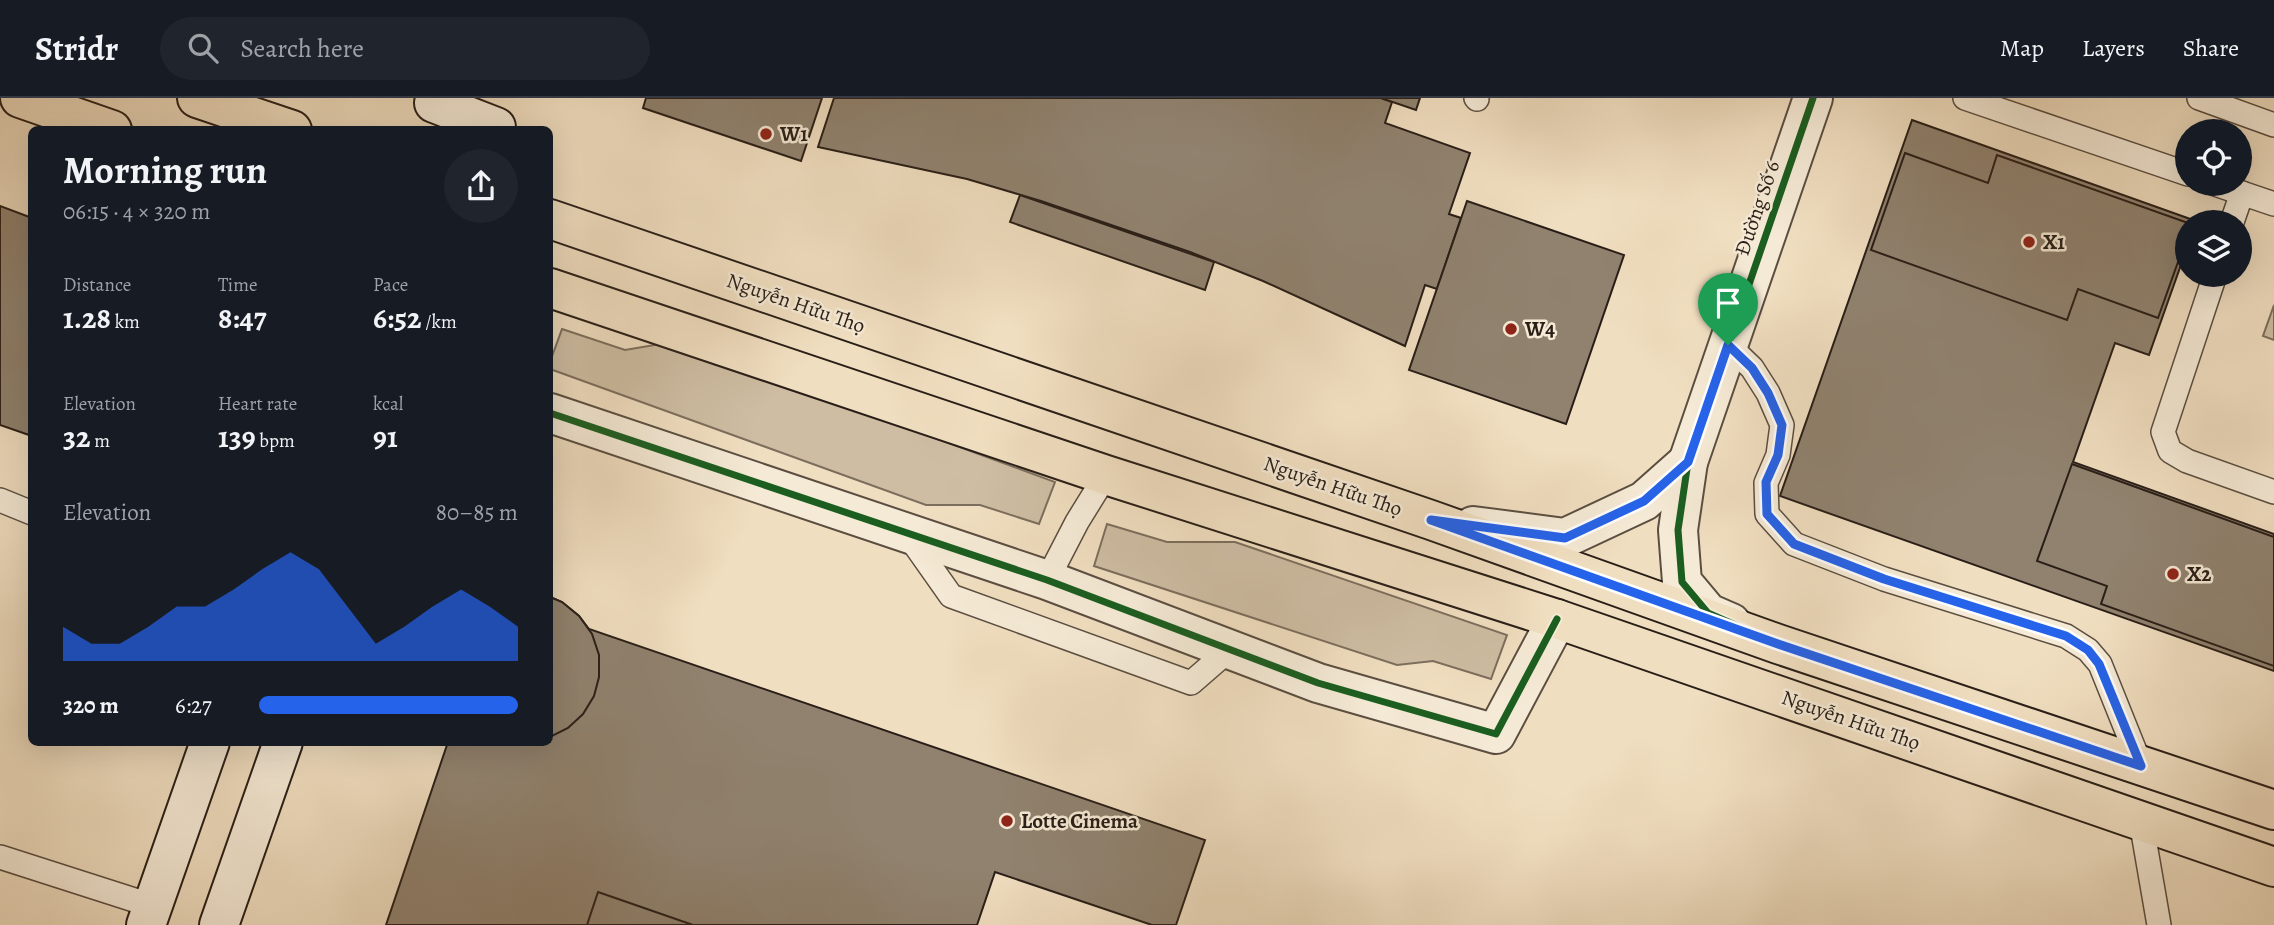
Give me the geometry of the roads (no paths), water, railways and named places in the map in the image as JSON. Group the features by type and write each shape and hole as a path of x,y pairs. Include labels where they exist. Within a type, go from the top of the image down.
{"main road":[{"path":"20,98 100,126"},
{"path":"197,98 280,126"},
{"name":"Nguyễn Hữu Thọ","path":"553,220 1431,520 1778,644 2274,810"},
{"name":"Nguyễn Hữu Thọ","path":"553,289 1107,475 1557,618 2274,867"}],"street":[{"name":"Đường Số 6","path":"1778,644 1708,613 1682,582 1678,530 1688,462 1814,98"},
{"path":"432,110 499,118"},
{"path":"553,414 1047,580 1318,683 1496,734 1557,618"},
{"name":"Đường Số 6","path":"1431,520 1565,538 1644,501 1688,462"},
{"path":"150,916 209,746"},
{"path":"219,925 282,746"}],"lane":[{"path":"1965,98 2175,170"},
{"path":"2199,98 2274,125"},
{"path":"2251,196 2274,204"},
{"path":"2211,287 2163,432 2171,451 2187,461 2274,492"},
{"path":"1728,345 1752,368 1768,393 1782,425 1778,455 1766,482 1767,514 1794,544 1884,579 2066,636 2088,650 2099,664 2141,766"},
{"path":"1047,580 1077,522 1107,475"},
{"path":"0,500 28,511"},
{"path":"906,532 951,596 1191,683 1229,650"},
{"path":"2141,821 2159,925"},
{"path":"0,857 150,916"}],"place":[{"name":"W1","path":"766,134"},
{"name":"X1","path":"2029,242"},
{"name":"W4","path":"1511,329"},
{"name":"X2","path":"2173,574"},
{"name":"Lotte Cinema","path":"1007,821"}]}
